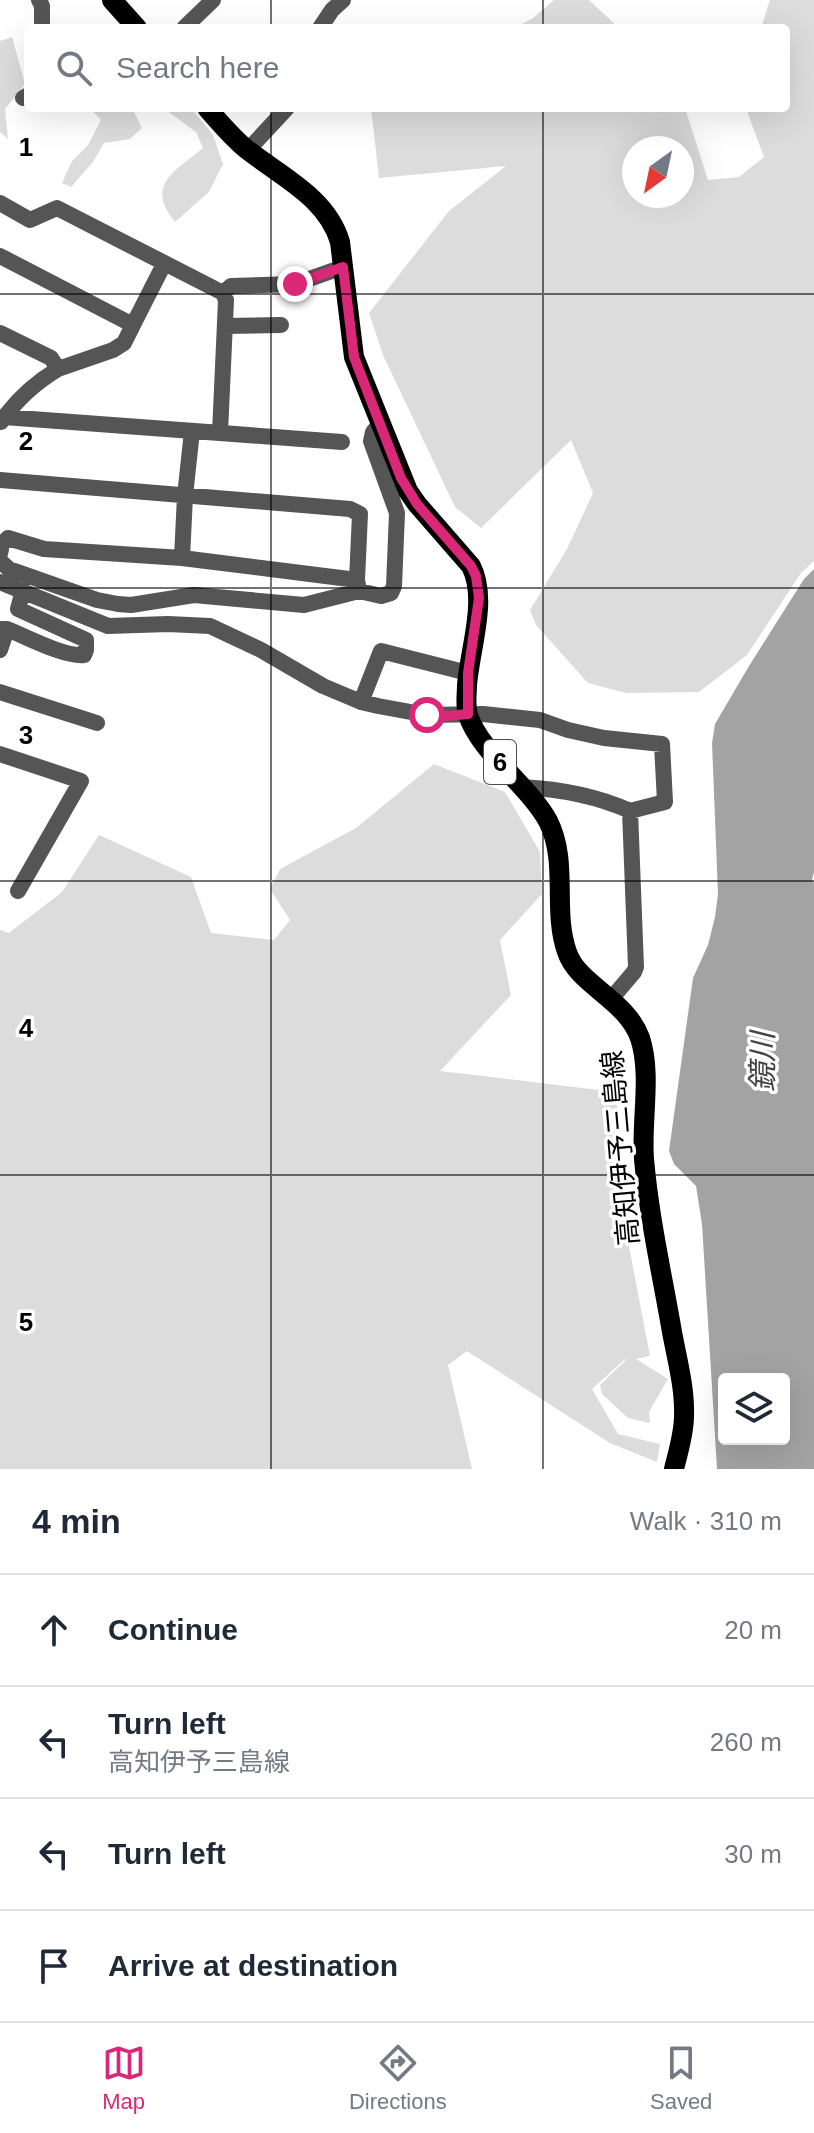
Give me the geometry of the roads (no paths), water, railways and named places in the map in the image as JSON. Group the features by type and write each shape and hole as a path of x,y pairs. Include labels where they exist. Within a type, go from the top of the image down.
{"main road":[{"path":"112,0 133,24"},
{"name":"6","path":"210,112 234,139 305,193 336,227 354,357 380,424 408,491 476,576 479,598 468,673 468,714"},
{"name":"高知伊予三島線","path":"468,714 485,743 547,821 554,839 560,876 561,927 568,956 590,982 625,1012 642,1047 646,1181 684,1397 683,1433 674,1469"}],"street":[{"path":"39,0 42,24"},
{"path":"188,24 213,0"},
{"path":"323,24 343,0"},
{"path":"248,150 283,112"},
{"path":"0,226 5,206 30,220 57,208 223,293 226,300 220,433"},
{"path":"0,256 133,325"},
{"path":"2,420 32,387 58,369 113,350 124,343 164,264"},
{"path":"223,293 231,286 295,284 343,267"},
{"path":"225,326 281,325"},
{"path":"0,333 51,358 58,369"},
{"path":"2,420 342,442"},
{"path":"0,554 2,544 8,538 44,549 182,558 358,586 381,596 391,593 394,586 397,513 371,441 373,432 380,424"},
{"path":"182,558 192,431"},
{"path":"0,480 350,509 360,514 358,586"},
{"path":"0,561 9,569 97,600 131,605 194,595 304,605 358,586"},
{"path":"0,582 108,626 210,626 261,650 323,686 361,702 427,715 468,714 540,720 604,738 662,744 665,802 630,811 610,802 545,788 522,787"},
{"path":"0,650 4,629 79,656 84,655 86,650 86,640 18,609 23,590"},
{"path":"361,702 381,651 468,673"},
{"path":"0,692 97,723"},
{"path":"0,754 81,781 18,891"},
{"path":"611,999 636,967 630,811"}],"water":[{"name":"鏡川","path":"814,569 814,1469 717,1469 702,1224 696,1186 674,1164 669,1151 693,978 708,945 718,894 712,743 715,724 804,579"}]}
